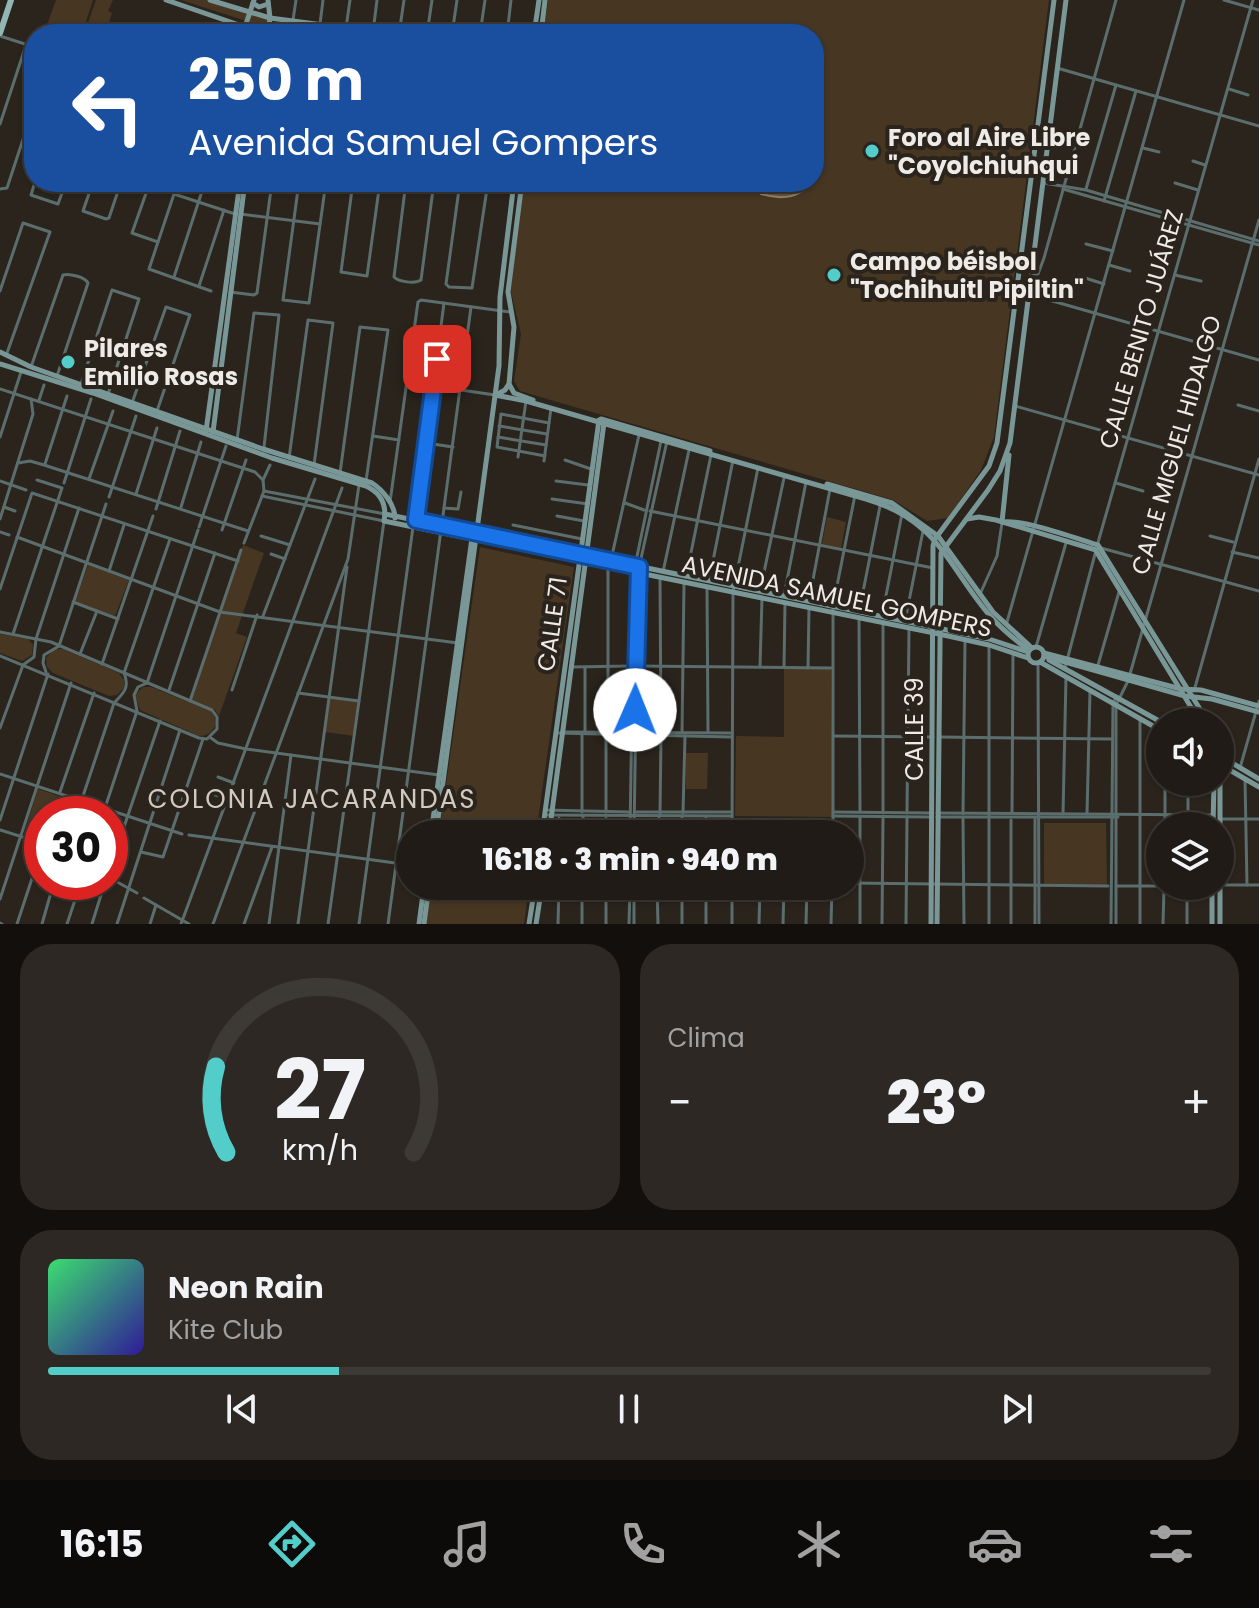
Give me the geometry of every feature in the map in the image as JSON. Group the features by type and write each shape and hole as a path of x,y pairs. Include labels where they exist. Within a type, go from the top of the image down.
{"main road":[{"path":"0,35 11,0"}],"street":[{"path":"167,0 236,24"},
{"path":"210,0 270,18 320,24 323,0"},
{"path":"293,21 296,0"},
{"path":"347,24 350,0"},
{"path":"374,24 377,0"},
{"path":"400,24 404,0"},
{"path":"428,24 432,0"},
{"path":"453,24 457,0"},
{"path":"481,24 485,0"},
{"path":"508,24 511,0"},
{"path":"538,24 539,0"},
{"path":"541,24 545,0"},
{"path":"937,538 989,466 997,443 1054,0"},
{"path":"979,595 997,556 1002,522 1066,0"},
{"path":"1031,274 1039,272 1116,0"},
{"path":"1006,626 1184,0"},
{"path":"1224,0 1259,10"},
{"name":"CALLE BENITO JUÁREZ","path":"1067,663 1253,0"},
{"path":"246,24 253,2 259,7 268,2 269,24"},
{"path":"0,35 24,44"},
{"path":"0,124 24,51"},
{"path":"1057,68 1259,126"},
{"path":"1086,190 1116,85"},
{"path":"1229,89 1248,95"},
{"path":"1105,198 1136,91"},
{"path":"1038,130 1044,128 1050,132"},
{"path":"0,189 7,188 24,136"},
{"path":"1143,148 1159,152"},
{"path":"1193,161 1207,165"},
{"path":"1044,183 1259,243"},
{"path":"1175,183 1199,191"},
{"path":"1064,187 1086,190 1105,198"},
{"path":"32,192 31,195 58,204 63,192"},
{"path":"89,192 83,209 86,213 106,219 118,192"},
{"path":"146,192 132,233 158,242"},
{"path":"174,277 202,192"},
{"path":"210,429 241,192"},
{"path":"230,292 257,293 271,192"},
{"path":"298,192 283,300 309,303 325,192"},
{"path":"352,192 341,272 367,276 379,192"},
{"path":"405,192 394,277 416,282 421,280 433,192"},
{"path":"459,192 446,284 449,287 472,288 486,192"},
{"path":"435,820 495,395 513,192"},
{"path":"495,395 509,384 514,327 508,292 521,192"},
{"path":"211,291 149,269 174,194 238,214 320,224"},
{"path":"199,286 224,210"},
{"name":"CALLE MIGUEL HIDALGO","path":"1114,704 1129,677 1259,220"},
{"path":"0,291 23,223 50,232 3,354 31,367 359,484 378,494 386,508 328,924"},
{"path":"1026,227 1030,233 1037,229"},
{"path":"1086,244 1113,251"},
{"path":"210,429 230,292 232,255"},
{"path":"1109,265 1130,271"},
{"path":"31,367 63,275 85,280 88,283 57,376"},
{"path":"1175,275 1201,281"},
{"path":"1079,276 1104,284"},
{"path":"81,384 112,290 139,299 108,394"},
{"path":"1028,294 1259,360"},
{"path":"390,503 418,302 510,312"},
{"path":"359,924 444,303"},
{"path":"132,403 166,307 190,315 157,411"},
{"path":"402,820 471,307"},
{"path":"237,440 254,313 280,316 263,449"},
{"path":"289,458 308,320 333,323 314,465"},
{"path":"340,473 360,327 388,330 366,481"},
{"path":"500,349 506,356 513,349"},
{"path":"0,364 392,490"},
{"path":"0,437 22,370"},
{"path":"407,384 434,387"},
{"path":"509,384 517,395 639,435 855,494 902,513 922,526 935,529 950,523"},
{"path":"38,402 44,385"},
{"path":"0,389 255,472 263,480"},
{"path":"461,390 526,401 892,503 937,538 1006,626 1042,658 1097,668 1212,699 1258,707 1240,768"},
{"path":"44,465 67,396"},
{"path":"0,519 33,414 31,399"},
{"path":"13,634 91,399"},
{"path":"518,457 526,401"},
{"path":"1238,405 1259,411"},
{"path":"1015,406 1257,475"},
{"path":"549,423 501,414 497,447 544,459 547,434 549,423 551,408"},
{"path":"89,479 113,411"},
{"path":"109,497 136,416"},
{"name":"CALLE 71","path":"550,820 601,422"},
{"path":"499,426 547,434"},
{"path":"136,494 157,428"},
{"path":"156,509 180,431"},
{"path":"606,820 610,564 639,435"},
{"path":"373,436 399,440"},
{"path":"498,437 546,445"},
{"path":"633,820 636,569 665,440"},
{"path":"181,509 201,442"},
{"path":"426,443 453,447"},
{"path":"944,547 988,490 1000,471 1010,443"},
{"path":"109,796 137,711 134,695 138,687 147,683 226,446"},
{"path":"659,820 661,574 689,449"},
{"name":"CALLE 71","path":"559,733 571,667 583,558 582,539 590,504 591,469 597,454"},
{"path":"682,820 685,579 711,454"},
{"path":"222,530 246,460"},
{"path":"565,460 591,469"},
{"path":"708,732 708,584 733,460"},
{"path":"1188,692 1257,475 1259,460"},
{"path":"18,463 30,461 68,472 248,531"},
{"path":"244,543 264,491 263,480 270,465"},
{"path":"732,820 734,589 758,468"},
{"path":"760,668 761,594 784,475"},
{"path":"263,616 315,479"},
{"path":"37,480 63,485"},
{"path":"0,481 26,490"},
{"path":"556,481 589,485"},
{"path":"979,481 980,491 988,490"},
{"path":"784,668 784,599 806,482"},
{"path":"1116,483 1143,491"},
{"path":"298,924 359,484"},
{"path":"376,485 390,503 395,519"},
{"path":"182,922 342,488"},
{"path":"808,668 809,604 830,489"},
{"name":"AVENIDA SAMUEL GOMPERS","path":"264,491 356,508 385,518"},
{"path":"444,508 458,509 461,492"},
{"path":"0,589 32,493 238,561"},
{"path":"833,820 833,610 855,494"},
{"path":"970,494 977,496 975,507"},
{"name":"AVENIDA SAMUEL GOMPERS","path":"262,496 355,515 395,519 809,604 909,628 989,639 1031,651"},
{"path":"552,499 590,504"},
{"path":"625,503 648,511 746,532 933,568"},
{"path":"860,820 859,615 880,503"},
{"path":"0,820 48,674 43,666 44,655 59,646 106,504"},
{"path":"4,507 15,511"},
{"path":"0,728 23,665 34,657 36,639 79,508"},
{"path":"882,924 882,620 902,513"},
{"path":"102,664 153,516"},
{"path":"557,516 585,521"},
{"path":"966,520 979,517 1098,548 1188,692 1190,706"},
{"path":"109,571 124,523"},
{"path":"513,525 582,539"},
{"path":"905,621 922,526"},
{"path":"1035,530 1066,542 1105,547 1259,591"},
{"path":"0,532 9,535"},
{"path":"261,536 290,545"},
{"path":"1210,536 1235,543"},
{"path":"17,537 220,612 459,643"},
{"name":"CALLE 39","path":"931,924 936,737 933,568 937,538"},
{"path":"84,796 114,703 127,685 124,673 170,539"},
{"path":"1031,651 1066,542"},
{"path":"944,547 990,615 1031,651 1066,677 1146,722"},
{"name":"CALLE 39","path":"936,630 944,547"},
{"path":"1098,548 1119,592 1199,708"},
{"path":"190,701 241,550"},
{"path":"1232,552 1259,558"},
{"path":"168,691 215,553"},
{"path":"271,554 285,559"},
{"path":"213,924 348,559"},
{"path":"1097,668 1119,592"},
{"path":"73,602 118,619"},
{"path":"80,654 97,611"},
{"path":"232,690 257,615"},
{"name":"AVENIDA SAMUEL GOMPERS","path":"882,620 905,621 1013,652 1031,651"},
{"path":"906,924 909,628"},
{"path":"0,632 59,646 168,691 215,713 218,724 210,737 203,739 0,656"},
{"path":"964,924 965,639"},
{"path":"989,645 989,924"},
{"path":"1011,924 1013,652"},
{"path":"1037,924 1038,738 1042,658"},
{"path":"1067,663 1146,713"},
{"path":"571,667 832,668"},
{"path":"582,820 585,667"},
{"path":"1063,814 1066,677"},
{"path":"0,899 71,683"},
{"path":"1087,814 1090,691"},
{"path":"59,794 94,693"},
{"path":"298,693 359,701"},
{"path":"1113,816 1114,704"},
{"path":"1113,924 1114,704"},
{"path":"1140,719 1140,924"},
{"path":"128,813 160,721"},
{"path":"117,924 180,730"},
{"path":"684,734 708,732 732,735"},
{"path":"559,733 732,735"},
{"path":"833,736 1112,739"},
{"path":"210,737 218,743 246,749 441,775"},
{"path":"141,852 163,857 203,739"},
{"path":"269,924 291,755"},
{"path":"1234,764 1259,779"},
{"path":"1234,773 1259,787"},
{"path":"0,774 66,796"},
{"path":"218,777 234,783"},
{"path":"1245,779 1247,885"},
{"path":"209,793 228,799"},
{"path":"550,814 582,814"},
{"path":"550,814 732,814"},
{"path":"550,814 553,820"},
{"name":"CALLE 71","path":"548,820 550,814"},
{"path":"682,814 732,814"},
{"path":"833,814 1146,815"},
{"path":"128,816 182,834"},
{"path":"1037,816 1113,816"},
{"path":"1234,819 1259,819"},
{"path":"0,830 24,838"},
{"path":"189,835 396,863 388,924"},
{"path":"244,924 272,847"},
{"path":"864,883 1146,886"},
{"path":"1234,885 1259,885"},
{"name":"CALLE 39","path":"934,886 937,924"},
{"path":"129,888 137,893"},
{"path":"144,898 189,924"},
{"path":"17,924 25,900"},
{"path":"42,924 49,900"},
{"path":"67,924 75,900"},
{"path":"92,924 99,900"},
{"path":"421,924 425,900"},
{"path":"529,924 533,900"},
{"path":"536,924 540,900"},
{"path":"558,924 559,900"},
{"path":"582,900 582,924"},
{"path":"606,900 606,924"},
{"path":"632,900 632,924"},
{"path":"657,900 658,924"},
{"path":"682,900 682,924"},
{"path":"706,900 706,924"},
{"path":"732,900 732,924"},
{"path":"759,924 762,900"},
{"path":"783,924 785,900"},
{"path":"806,924 807,900"},
{"path":"831,924 832,900"},
{"path":"860,900 860,924"},
{"path":"1163,924 1164,900"},
{"path":"1187,900 1187,924"},
{"path":"1212,900 1212,924"},
{"path":"1220,900 1220,924"},
{"path":"150,924 156,905"}],"shaded area":[{"path":"56,0 93,0 85,24 47,24"},
{"path":"96,0 113,0 108,11 112,13 109,24 88,24"},
{"path":"181,0 209,0 269,20 268,24 256,24"},
{"path":"548,0 1049,0 994,437 981,470 948,518 927,521 893,500 520,391 514,381 521,334 510,288 523,192 824,192 824,24 544,24"},
{"path":"760,192 801,192 782,197"},
{"path":"827,517 846,522 841,549 822,544"},
{"path":"243,545 264,553 236,633 247,637 219,716 214,709 191,700"},
{"path":"480,547 574,567 538,820 441,820"},
{"path":"88,565 129,580 115,616 75,602"},
{"path":"0,634 28,639 33,645 32,655 22,661 0,653"},
{"path":"54,649 63,649 119,673 124,680 124,688 117,695 109,696 53,673 47,667 46,658"},
{"path":"784,669 831,669 833,817 735,816 736,736 784,737"},
{"path":"143,687 151,687 211,711 214,728 208,734 199,736 140,710 135,695"},
{"path":"329,697 359,701 354,736 325,732"},
{"path":"686,753 708,753 707,789 686,789"},
{"path":"38,789 59,796 36,796"},
{"path":"1044,823 1106,823 1107,887 1044,884"},
{"path":"429,900 527,900 524,924 426,924"}],"place":[{"name":"Foro al Aire Libre \"Coyolchiuhqui","path":"872,151"},
{"name":"Campo béisbol \"Tochihuitl Pipiltin\"","path":"834,275"},
{"name":"Pilares Emilio Rosas","path":"68,362"}],"district":[{"name":"COLONIA JACARANDAS","path":"312,799"}],"route":[{"path":"437,359 416,520 639,567 635,710"}]}
